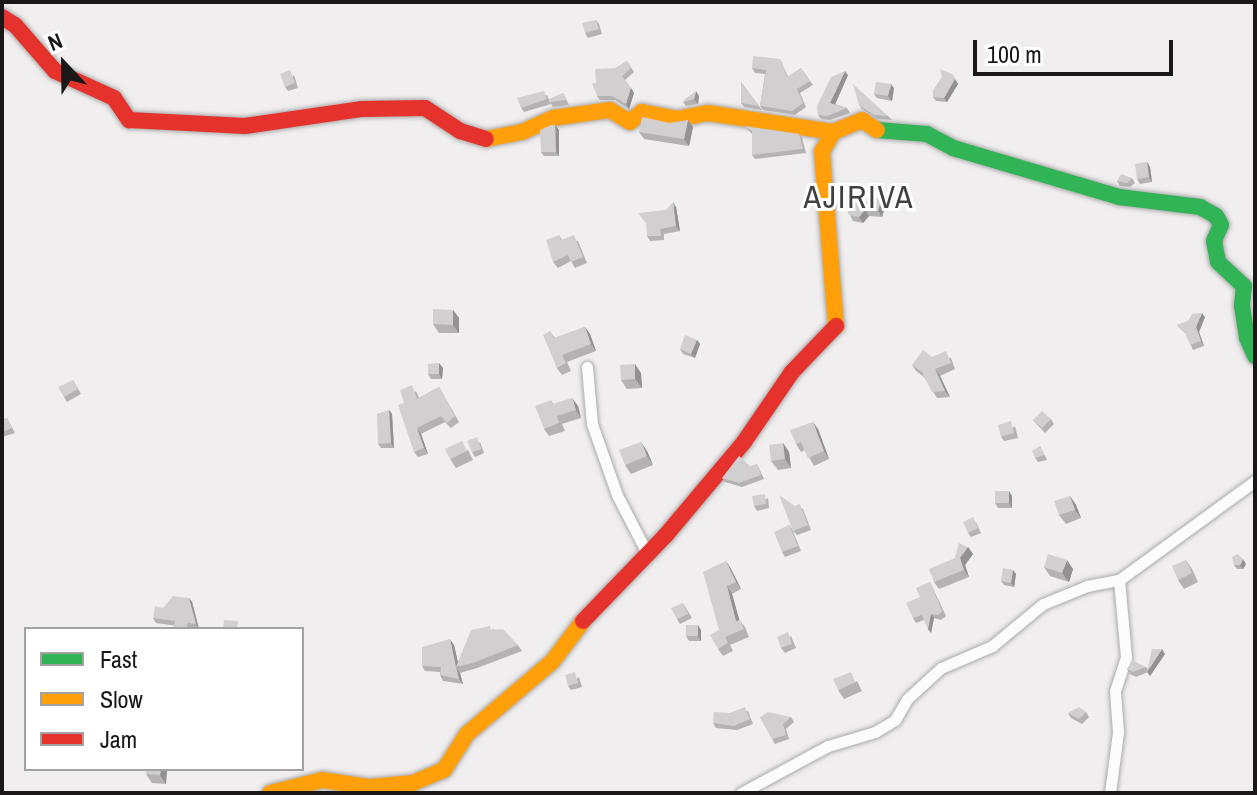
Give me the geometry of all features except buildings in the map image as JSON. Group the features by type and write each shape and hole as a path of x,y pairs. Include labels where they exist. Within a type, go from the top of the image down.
{"street":[{"path":"2,17 15,25 55,71 114,98 129,120 245,126 361,109 425,108 460,131 485,139 522,132 553,118 610,110 630,122 642,112 677,119 708,113 833,132 862,120 873,130 927,134 953,148 1119,197 1200,207 1216,216 1221,225 1213,252 1218,262 1244,286 1242,306 1247,338 1255,356"},
{"path":"270,793 322,780 344,788 413,783 444,770 467,734 552,662 584,619 647,553 744,442 792,372 837,325 822,152 833,132"},
{"path":"587,367 592,424 617,495 647,553"},
{"path":"741,793 828,746 875,732 895,720 907,699 941,668 992,646 1043,604 1087,586 1119,580 1255,481"},
{"path":"1110,793 1118,732 1115,691 1126,657 1119,580"}],"traffic: fast":[{"path":"877,130 927,134 953,148 1119,197 1200,207 1216,216 1221,225 1214,241 1218,262 1244,286 1242,306 1247,338 1255,356"}],"traffic: slow":[{"path":"486,139 522,132 553,118 610,110 630,122 642,112 677,119 708,113 833,132 862,120 877,130"},
{"path":"833,132 822,152 836,326"},
{"path":"270,793 322,780 370,787 413,783 444,770 467,734 552,662 583,621"}],"traffic: jam":[{"path":"2,17 15,25 55,71 114,98 129,120 245,126 361,109 425,108 460,131 486,139"},
{"path":"583,621 666,535 744,442 792,372 836,326"}],"district":[{"name":"AJIRIVA","path":"859,197"}]}
